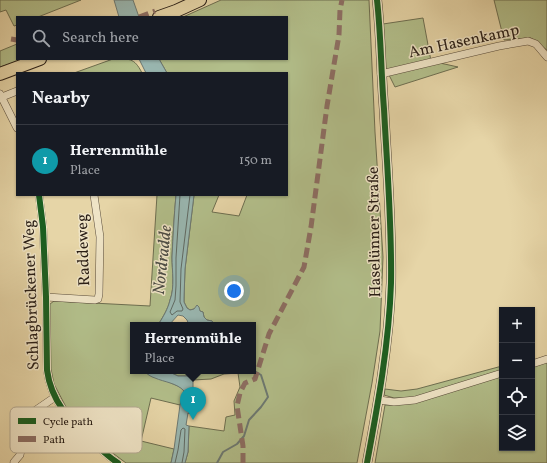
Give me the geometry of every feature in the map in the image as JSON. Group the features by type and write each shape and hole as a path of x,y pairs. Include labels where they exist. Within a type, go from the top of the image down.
{"main road":[{"path":"162,16 200,0"},
{"path":"4,73 37,60"}],"street":[{"name":"Haselünner Straße","path":"367,463 379,400 388,333 391,285 391,245 377,0"},
{"name":"Am Hasenkamp","path":"381,74 499,46 528,41 536,44 547,57"},
{"path":"16,91 1,95 16,126"},
{"name":"Schlagbrückener Weg","path":"39,196 43,227 47,370 48,379 55,397 62,407"},
{"name":"Raddeweg","path":"46,297 98,299 100,237 94,196"},
{"path":"535,363 547,359"},
{"path":"379,400 394,402 415,400 499,374"},
{"path":"40,407 55,397"},
{"path":"14,462 20,453"},
{"name":"Schlagbrückener Weg","path":"105,453 118,463"}],"green space":[{"path":"0,0 81,0 41,16 16,16 16,25 14,26 6,10 0,12"},
{"path":"221,0 369,0 383,257 380,331 357,463 185,463 188,452 189,426 224,431 226,417 235,415 234,401 240,387 238,374 256,374 256,322 213,322 204,317 203,312 194,309 190,310 187,308 184,302 185,269 194,196 219,196 212,212 239,216 247,196 288,196 288,72 166,72 160,60 288,60 288,16 185,16"},
{"path":"494,0 547,0 547,50 531,38 504,40"},
{"path":"423,18 431,61 458,67 395,87 385,67 383,24"},
{"path":"16,44 16,60 23,60 0,67 0,51"},
{"path":"110,60 130,60 136,64 141,72 77,72"},
{"path":"157,196 176,196 172,257 172,295 168,307 160,322 130,322 130,374 151,374 180,387 184,391 180,405 151,398 142,437 142,407 66,407 54,384 51,369 50,304 54,301 150,306"},
{"path":"547,362 547,463 375,463 385,405 394,405 499,377 499,451 535,451 535,365"},
{"path":"499,367 499,372 415,398 394,398 384,395 385,389 401,391 417,389"},
{"path":"174,374 224,374 211,379 193,380 190,376 178,376"},
{"path":"142,441 174,449 171,463 126,463 113,453 142,453"}],"water":[{"path":"114,0 133,0 139,16 119,16"},
{"path":"140,60 160,60 166,72 146,72"},
{"path":"176,196 194,196 185,269 184,302 190,310 194,309 197,305 200,311 203,312 204,317 213,322 188,322 183,316 178,315 172,322 160,322 168,307 172,295"},
{"path":"148,374 174,374 178,376 190,376 193,380 193,395 195,401 191,414 188,413 186,425 189,426 188,452 185,463 171,463 180,405 184,391 174,384 152,377"}],"waterway":[{"path":"217,463 223,452 237,444 244,436 249,420 268,397 261,375 256,372"}],"marked path":[{"path":"243,463 243,446 237,406 240,393 245,383 255,379 269,334 304,267 311,227 327,106 339,35 342,0"},
{"path":"142,16 155,11"},
{"path":"11,39 16,40"}],"cycle path":[{"path":"367,463 379,396 388,329 391,283 389,196 377,0"},
{"path":"39,196 43,227 47,370 49,381 61,407"},
{"path":"105,453 118,463"}],"place":[{"name":"Herrenmühle","path":"193,420"}],"water label":[{"name":"Nordradde","path":"163,260"}]}
